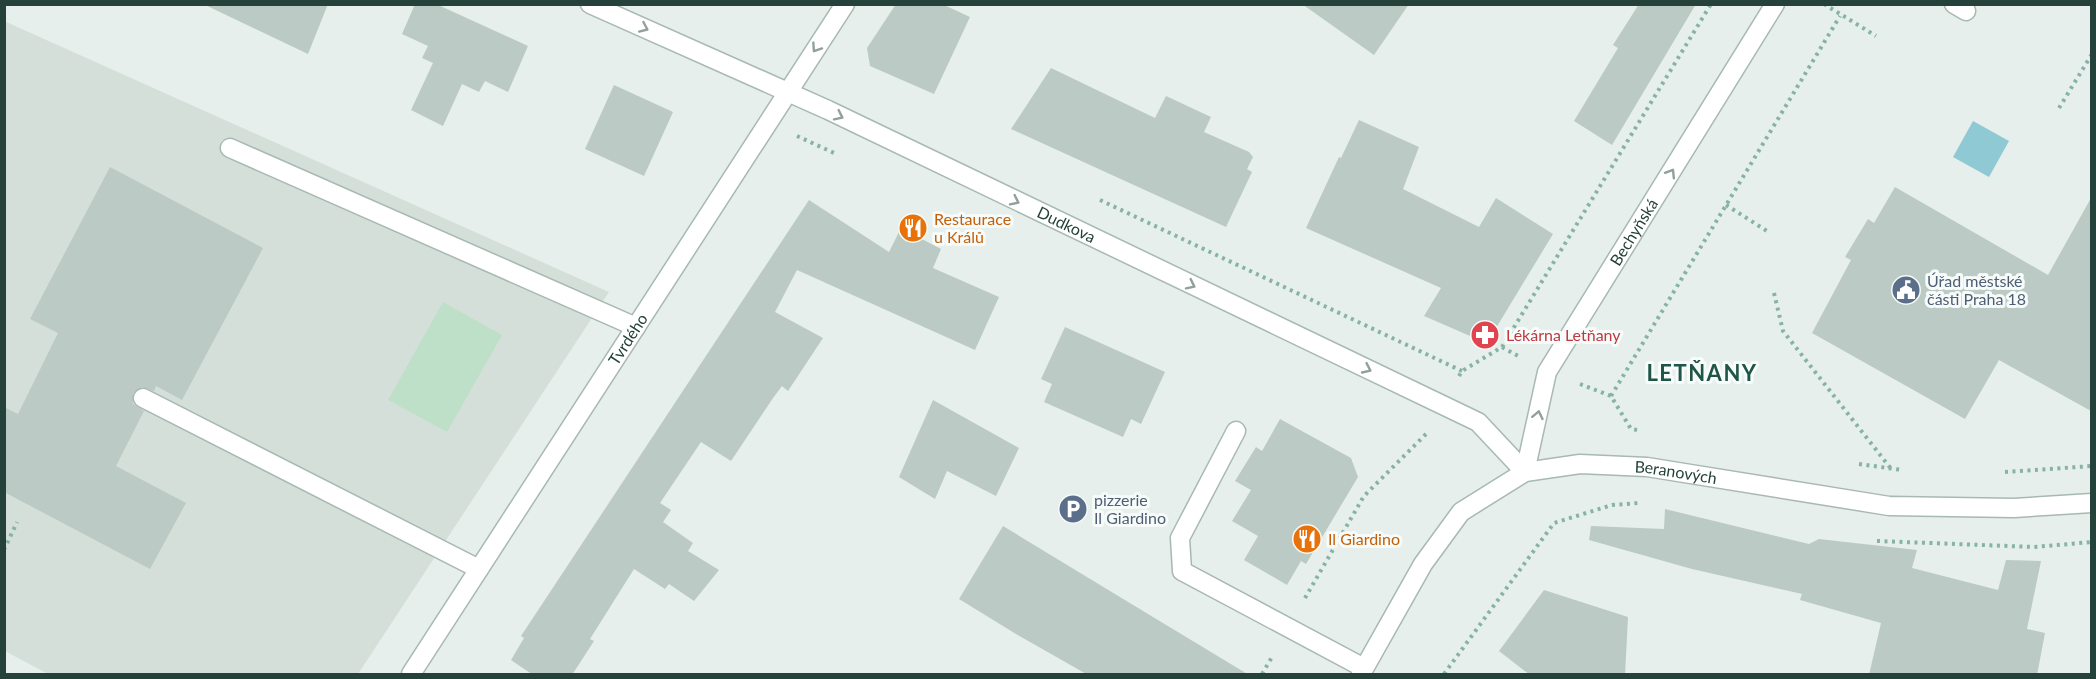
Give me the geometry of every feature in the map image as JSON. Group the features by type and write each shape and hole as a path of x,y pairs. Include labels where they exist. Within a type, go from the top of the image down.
{"street":[{"name":"Dudkova","path":"590,4 786,91 1479,422 1525,472"},
{"name":"Tvrdého","path":"411,675 786,91 845,4"},
{"name":"Bechyňská","path":"1525,472 1547,372 1775,4"},
{"path":"230,148 636,327"},
{"path":"143,398 478,569"},
{"path":"1236,431 1180,538 1182,571 1363,671"},
{"name":"Beranových","path":"1363,671 1423,564 1461,512 1525,472 1580,464 1647,467 1889,506 2014,508 2091,503"}],"path":[{"path":"1502,347 1711,4"},
{"path":"1824,4 1840,16 1876,36"},
{"path":"1611,396 1840,16"},
{"path":"2059,108 2091,54"},
{"path":"788,132 843,158"},
{"path":"1089,195 1462,370"},
{"path":"1726,205 1767,231"},
{"path":"1773,293 1782,331 1892,469 1887,543"},
{"path":"1444,675 1554,523 1612,506 1643,502"},
{"path":"4,550 17,522"},
{"path":"1875,541 2034,547 2091,542"}],"shaded area":[{"path":"4,21 609,292 358,674 48,674 5,651"}],"green space":[{"path":"443,302 502,335 447,432 388,400"}],"water":[{"path":"1973,121 2009,141 1989,177 1953,157"}],"building":[{"path":"203,4 328,4 308,54"},
{"path":"415,4 436,4 528,46 508,92 485,81 479,92 462,84 443,126 411,110 433,63 422,58 428,46 402,34"},
{"path":"896,4 942,4 970,17 934,94 870,66 867,48"},
{"path":"1302,4 1409,4 1374,55"},
{"path":"1639,4 1696,4 1612,145 1574,121 1618,48 1613,45"},
{"path":"1051,68 1155,118 1166,96 1211,117 1204,132 1249,152 1253,157 1247,169 1252,172 1226,227 1011,129"},
{"path":"614,85 673,112 644,176 585,149"},
{"path":"1359,120 1419,147 1403,189 1479,227 1496,198 1553,234 1490,338 1477,339 1424,316 1441,288 1306,228"},
{"path":"110,167 263,248 182,400 156,386 154,391 142,387 133,393 133,404 144,411 116,466 186,503 150,569 4,492 4,407 18,414 58,333 30,319"},
{"path":"1895,187 2048,275 2091,198 2091,411 1999,360 1965,419 1812,333 1851,260 1845,257 1868,219 1874,223"},
{"path":"809,200 889,252 901,228 941,249 933,268 999,297 975,350 797,270 775,312 823,338 788,391 782,386 773,398 731,461 701,442 660,503 671,510 663,522 693,543 688,551 719,570 694,601 669,584 665,589 634,569 590,639 594,641 572,675 533,675 511,660 524,638 521,636"},
{"path":"1065,327 1165,372 1141,424 1131,419 1123,437 1044,402 1052,384 1041,379"},
{"path":"933,400 1019,448 996,496 947,471 935,499 899,477"},
{"path":"1280,419 1351,458 1358,477 1306,564 1301,561 1287,585 1244,560 1258,536 1232,521 1251,490 1235,481 1256,447 1262,451"},
{"path":"1665,509 1809,544 1819,539 1917,550 1912,568 1998,590 2006,560 2041,561 2027,629 2045,633 2037,675 1869,675 1881,623 1800,600 1802,594 1692,569 1589,540 1591,526 1664,529"},
{"path":"1003,526 1249,675 1088,675 1016,634 959,599"},
{"path":"1544,590 1628,617 1625,675 1530,675 1499,651"}],"place":[{"name":"Restaurace u Králů","path":"913,228"},
{"name":"Úřad městské části Praha 18","path":"1906,290"},
{"name":"Lékárna Letňany","path":"1485,335"},
{"name":"pizzerie Il Giardino","path":"1073,509"},
{"name":"Il Giardino","path":"1307,539"}],"district":[{"name":"LETŇANY","path":"1702,373"}]}
